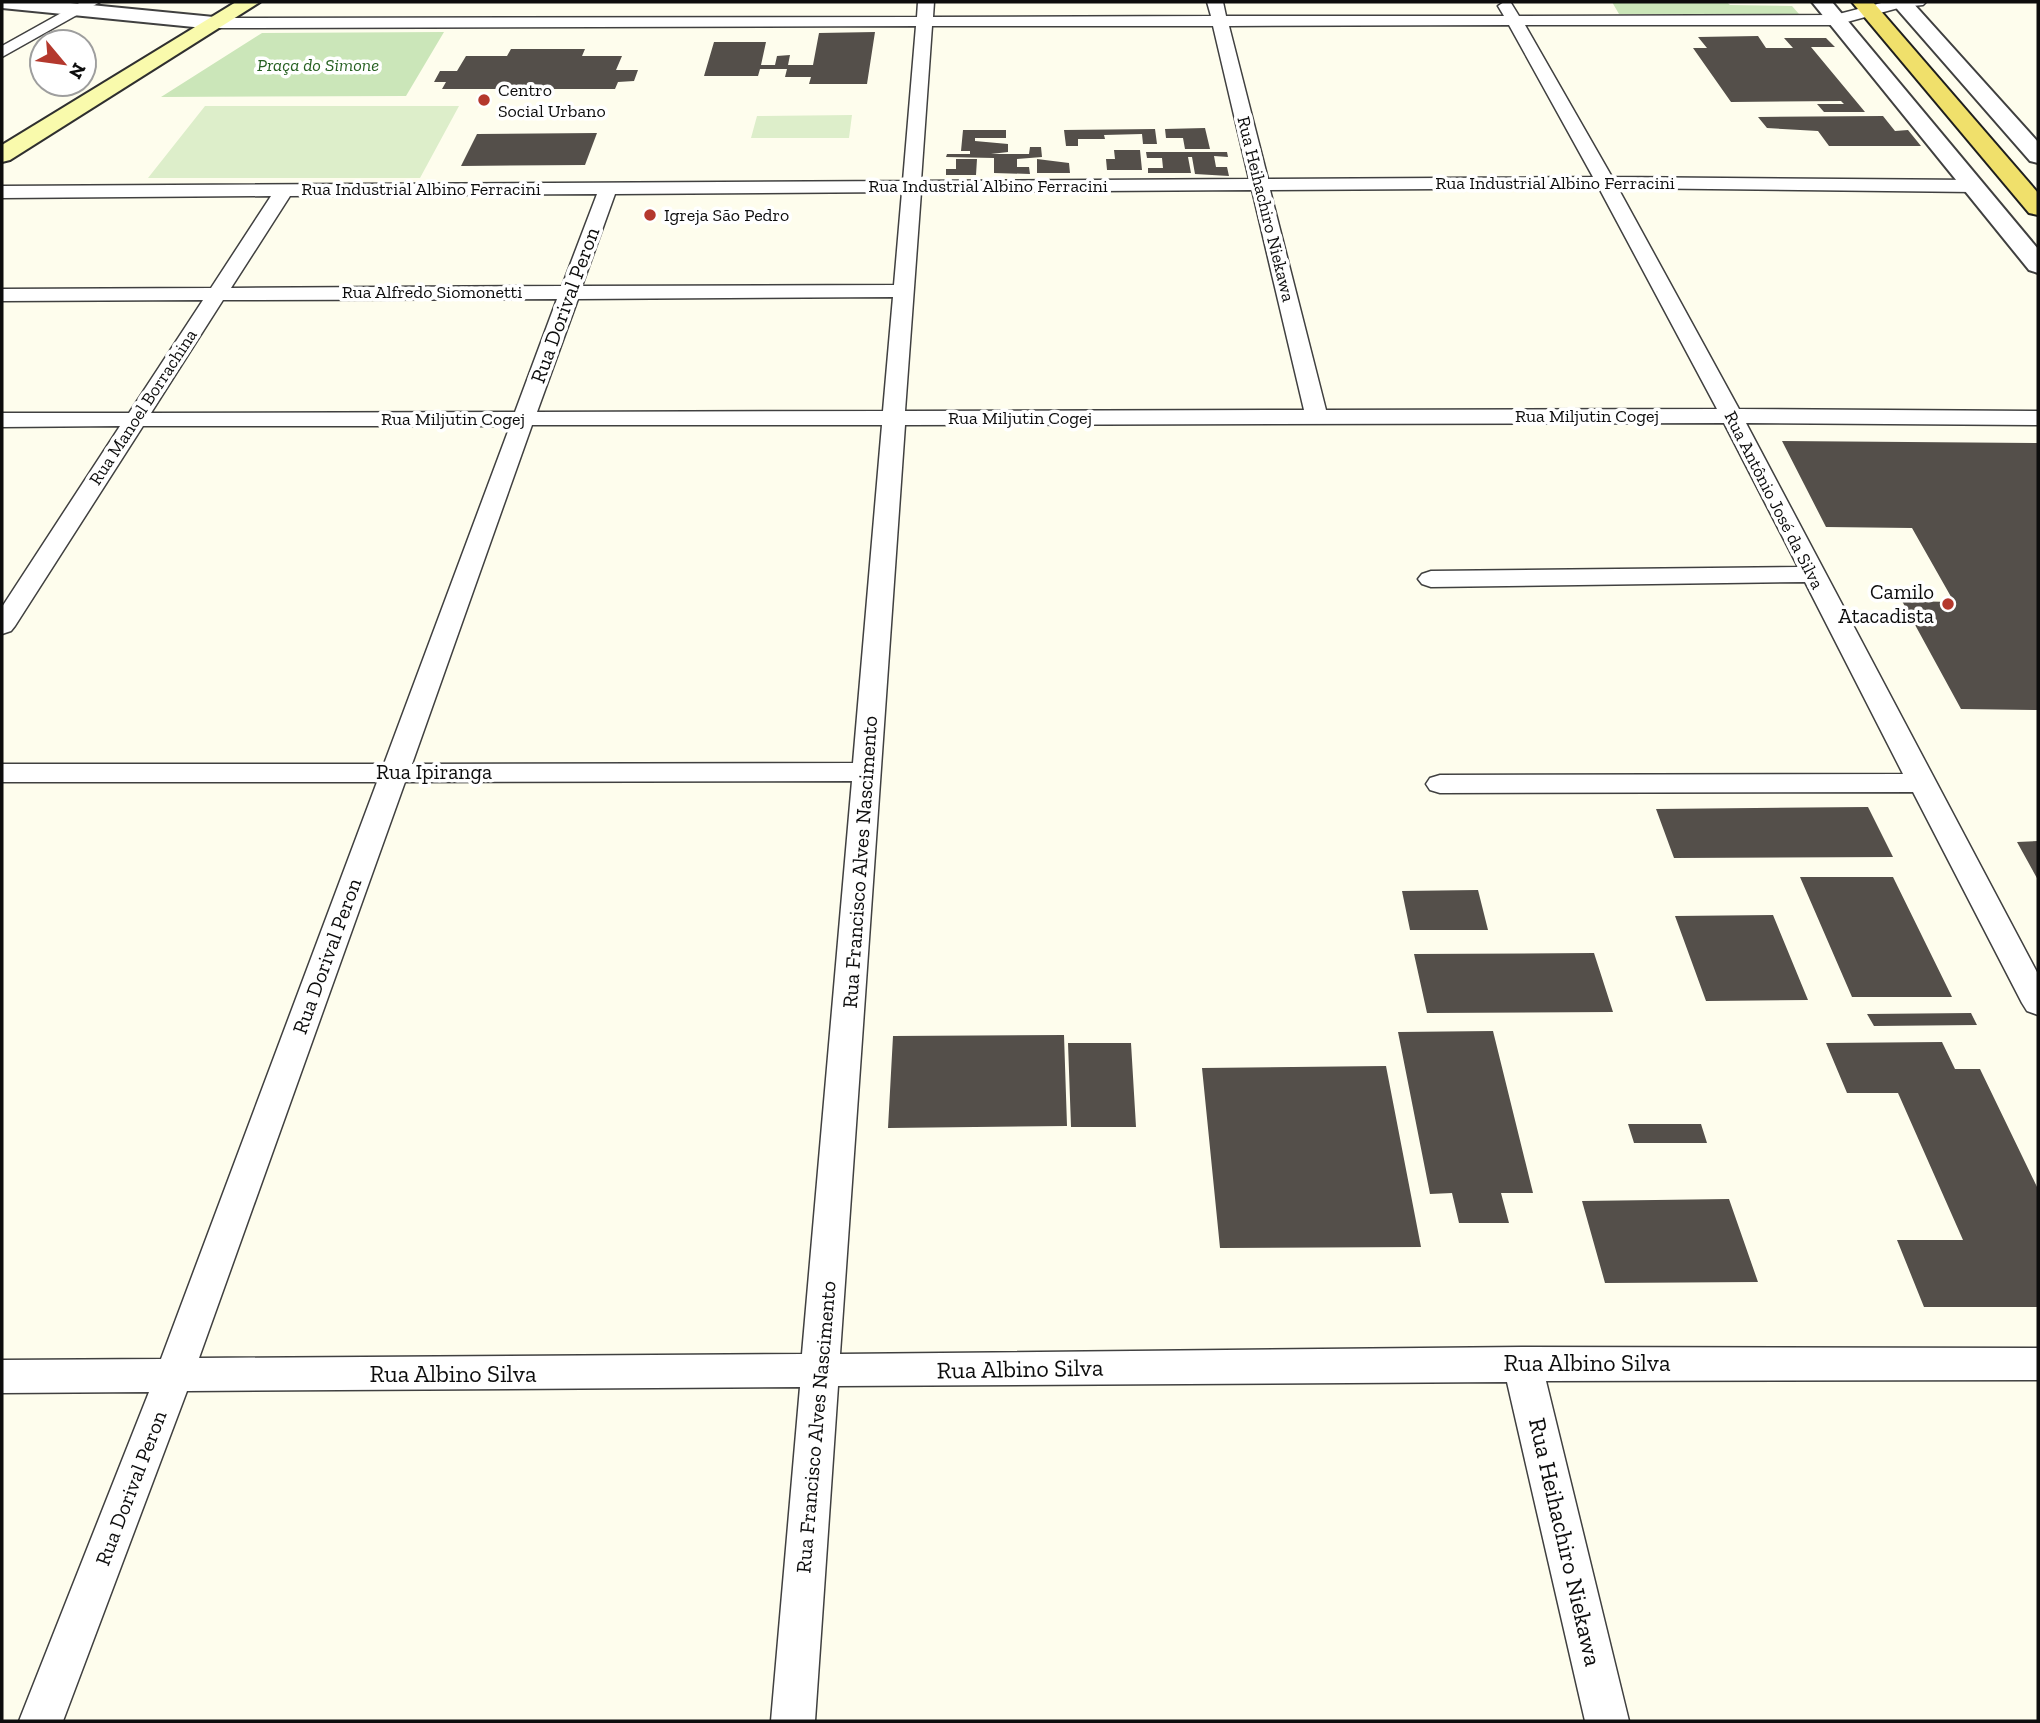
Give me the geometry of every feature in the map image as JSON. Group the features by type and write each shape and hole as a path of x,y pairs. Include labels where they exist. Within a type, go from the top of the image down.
{"main road":[{"path":"2,155 250,2"},
{"path":"1865,6 2038,208"}],"street":[{"path":"2,2 85,6 214,23 925,12 1220,21 1508,11 1829,11 1918,2"},
{"name":"Rua Heihachiro Niekawa","path":"1215,2 1317,417"},
{"path":"1901,2 2038,156"},
{"path":"2,52 85,6"},
{"name":"Rua Antônio José da Silva","path":"1508,11 1731,416 1920,783 2038,1003"},
{"path":"1829,11 2038,265"},
{"name":"Rua Francisco Alves Nascimento","path":"793,1721 925,12"},
{"name":"Rua Industrial Albino Ferracini","path":"2,192 1604,182 1975,186"},
{"name":"Rua Dorival Peron","path":"41,1721 174,1376 608,188"},
{"name":"Rua Manoel Borrachina","path":"2,626 285,189"},
{"name":"Rua Alfredo Siomonetti","path":"2,295 904,291"},
{"name":"Rua Miljutin Cogej","path":"2,420 1731,416 2038,418"},
{"path":"1431,579 1813,574"},
{"name":"Rua Ipiranga","path":"2,773 867,772"},
{"path":"1440,784 1920,783"},
{"name":"Rua Heihachiro Niekawa","path":"1522,1363 1607,1721"},
{"name":"Rua Albino Silva","path":"2,1377 1522,1363 2038,1364"}],"green space":[{"path":"1612,2 1727,2 1730,5 1792,6 1799,14 1619,14"},
{"name":"Praça do Simone","path":"444,32 406,96 161,97 262,33"},
{"path":"205,106 459,106 420,178 148,178"},
{"path":"852,115 849,138 751,138 757,116"}],"building":[{"path":"875,32 867,84 809,84 811,77 785,77 787,69 760,69 758,76 704,76 714,42 766,42 761,65 775,65 777,56 790,55 788,65 813,65 819,33"},
{"path":"1758,36 1766,48 1793,48 1784,38 1826,38 1835,47 1811,47 1865,112 1824,112 1817,104 1844,104 1841,101 1731,102 1693,48 1707,48 1698,37"},
{"path":"511,49 585,49 582,56 622,56 616,70 638,70 634,81 618,82 615,89 442,89 446,82 434,82 440,71 457,71 466,56 507,56"},
{"path":"1883,116 1895,131 1908,130 1921,146 1829,146 1818,131 1767,128 1758,117"},
{"path":"1205,128 1210,149 1185,149 1183,138 1166,138 1165,129"},
{"path":"1155,129 1157,144 1143,144 1142,134 1104,135 1105,139 1078,139 1078,146 1066,146 1064,130"},
{"path":"963,130 1006,130 1006,138 975,138 975,141 1008,144 1008,152 991,154 1029,154 1030,147 1041,147 1042,157 1017,159 1017,167 1029,167 1030,174 994,173 994,158 946,157 947,154 970,154 970,151 961,151"},
{"path":"597,133 585,165 461,166 477,134"},
{"path":"1114,150 1140,150 1142,170 1107,170 1106,159 1115,159"},
{"path":"1146,152 1227,152 1228,157 1214,156 1216,167 1227,167 1229,176 1195,174 1192,157 1188,157 1191,173 1148,173 1148,168 1163,168 1162,158 1147,158"},
{"path":"956,159 977,159 976,175 946,175 946,169 956,169"},
{"path":"1037,159 1069,163 1070,173 1037,173"},
{"name":"Camilo Atacadista","path":"1782,441 2038,443 2038,710 1961,709 1902,601 1954,602 1912,528 1826,527"},
{"path":"1868,807 1893,857 1674,858 1656,809"},
{"path":"2038,841 2038,880 2017,842"},
{"path":"1800,877 1893,877 1952,997 1852,997"},
{"path":"1478,890 1488,930 1410,930 1402,891"},
{"path":"1773,915 1808,1000 1706,1001 1675,916"},
{"path":"1594,953 1613,1012 1427,1013 1414,954"},
{"path":"1971,1013 1977,1025 1874,1026 1867,1014"},
{"path":"1493,1031 1533,1193 1501,1193 1509,1223 1459,1223 1452,1193 1430,1194 1398,1032"},
{"path":"1064,1035 1067,1126 888,1128 893,1036"},
{"path":"1942,1042 1955,1069 1980,1069 2038,1189 2038,1307 1924,1307 1897,1240 1963,1240 1898,1093 1847,1093 1826,1043"},
{"path":"1068,1043 1131,1043 1136,1127 1071,1127"},
{"path":"1386,1066 1421,1247 1220,1248 1202,1068"},
{"path":"1628,1124 1701,1124 1707,1143 1634,1143"},
{"path":"1729,1199 1758,1282 1605,1283 1582,1201"}],"place":[{"name":"Centro Social Urbano","path":"484,100"},
{"name":"Igreja São Pedro","path":"650,215"},
{"name":"Camilo Atacadista","path":"1948,604"}]}
